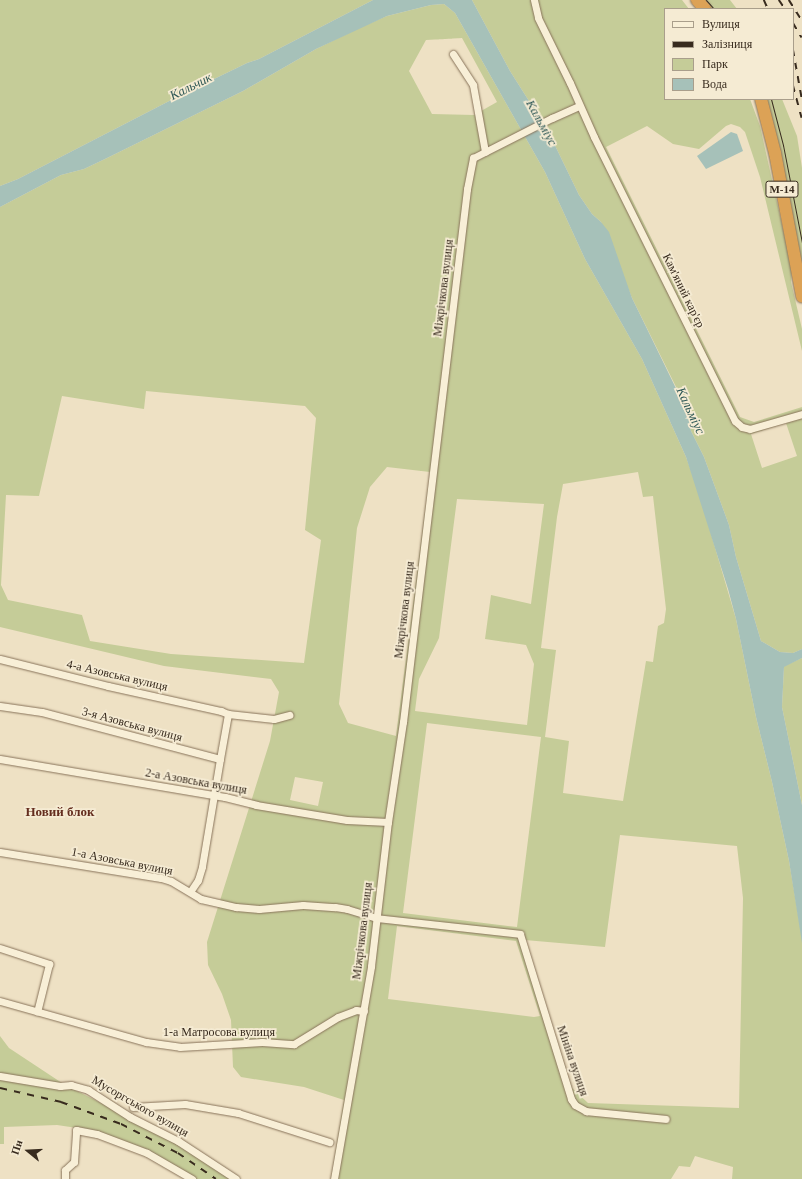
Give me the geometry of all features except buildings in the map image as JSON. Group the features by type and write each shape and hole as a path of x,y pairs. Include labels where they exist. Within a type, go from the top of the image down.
{"highway":[{"path":"697,0 704,8"},
{"name":"М-14","path":"761,100 775,153 802,296"}],"street":[{"name":"Кам'яний кар'єр","path":"534,0 538,18 580,106 735,421 742,427 750,429 802,414"},
{"path":"453,54 473,86 485,152"},
{"name":"Міжрічкова вулиця","path":"334,1179 364,1011 388,822 403,722 467,189 474,158 552,118 580,106"},
{"name":"4-а Азовська вулиця","path":"0,659 108,686 221,711 228,714 274,719 289,715"},
{"name":"3-я Азовська вулиця","path":"0,706 42,712 220,759"},
{"path":"190,892 198,880 202,867 228,714"},
{"name":"2-а Азовська вулиця","path":"0,759 347,820 388,822"},
{"name":"1-а Азовська вулиця","path":"0,852 161,878 171,881 190,892 211,901 249,909 317,906 347,909 376,918 520,934"},
{"name":"Мініна вулиця","path":"520,934 571,1099 575,1105 586,1111 666,1119"},
{"path":"0,948 49,964 37,1012"},
{"name":"1-а Матросова вулиця","path":"0,1001 146,1042 180,1047 262,1042 294,1044 338,1017 356,1010 364,1011"},
{"name":"Мусоргського вулиця","path":"0,1076 38,1083 82,1087 130,1117 162,1132 236,1179"},
{"path":"115,1108 185,1104 238,1112 329,1142"},
{"path":"130,1117 132,1107"},
{"path":"65,1179 65,1170 74,1162 76,1130 97,1134 146,1153 192,1179"}],"green space":[{"path":"0,0 373,0 259,59 247,63 177,97 18,179 0,186"},
{"path":"472,0 682,0 688,8 664,8 664,100 750,100 760,126 792,269 791,282 802,329 802,351 760,177 745,132 740,127 731,124 726,126 699,149 673,144 647,126 606,147 740,417 754,422 802,407 802,649 793,653 780,652 761,641 736,557 729,525 704,457 691,431 683,401 632,298 601,222 592,214 579,195 548,131 510,71","holes":["786,423 797,456 762,468 751,434"]},
{"path":"699,0 730,0 736,8 706,8"},
{"path":"444,4 455,13 545,172 585,259 642,359 686,457 699,493 736,619 756,717 789,861 802,938 802,1179 732,1179 733,1167 695,1156 690,1167 679,1166 671,1179 331,1179 344,1100 304,1087 241,1077 233,1067 231,1020 222,994 208,965 207,942 270,741 279,692 271,679 164,666 0,627 0,207 61,175 84,169 243,91 316,49 361,27 387,16 431,5","holes":["462,38 497,102 474,115 432,114 409,71 426,40","146,391 305,406 316,418 305,530 321,540 304,663 171,654 90,641 82,615 8,600 1,585 6,495 39,496 62,396 144,409","387,467 430,472 396,736 348,723 339,704 357,528 370,487","638,472 643,497 653,496 666,609 664,623 658,626 653,662 646,661 623,801 563,793 569,741 545,737 556,650 541,648 557,517 563,484","457,499 544,504 531,604 491,595 485,639 526,645 534,664 527,725 415,711 419,679 439,638","427,723 541,737 517,927 403,913","295,777 323,782 318,806 290,800","620,835 737,846 743,898 739,1108 588,1103 572,1088 525,940 605,947","397,926 516,941 540,1016 534,1017 388,999"]},
{"path":"764,100 782,100 797,136 802,168 802,270"},
{"path":"802,658 802,805 782,707 784,666"},
{"path":"0,1036 9,1048 65,1085 189,1147 236,1179 196,1179 176,1167 77,1128 57,1125 4,1127 4,1144 0,1144"}],"water":[{"name":"Кальміус","path":"373,0 472,0 510,71 548,131 579,195 592,214 609,232 632,298 687,411 691,431 704,457 729,525 736,557 761,641 780,652 793,653 802,649 802,658 784,667 782,707 802,805 802,943 789,861 756,717 736,619 728,589 686,457 642,359 585,259 545,172 455,13 444,4 431,5 387,16 316,49 243,91 84,169 61,175 0,207 0,186 18,179 177,97 247,63 259,59"},
{"path":"731,132 737,134 743,151 706,169 697,156"}],"tram line":[{"path":"706,0 713,8"},
{"path":"771,100 783,145 802,243"}],"railway":[{"path":"764,0 768,8"},
{"path":"779,0 784,8"},
{"path":"789,0 794,8"},
{"path":"794,8 802,21"},
{"path":"794,25 802,38"},
{"path":"794,55 802,99"},
{"path":"794,89 802,118"},
{"path":"0,1088 61,1102 121,1124 178,1153 216,1179"}],"district":[{"name":"Новий блок","path":"60,812"}],"water label":[{"name":"Кальчик","path":"191,87"}]}
